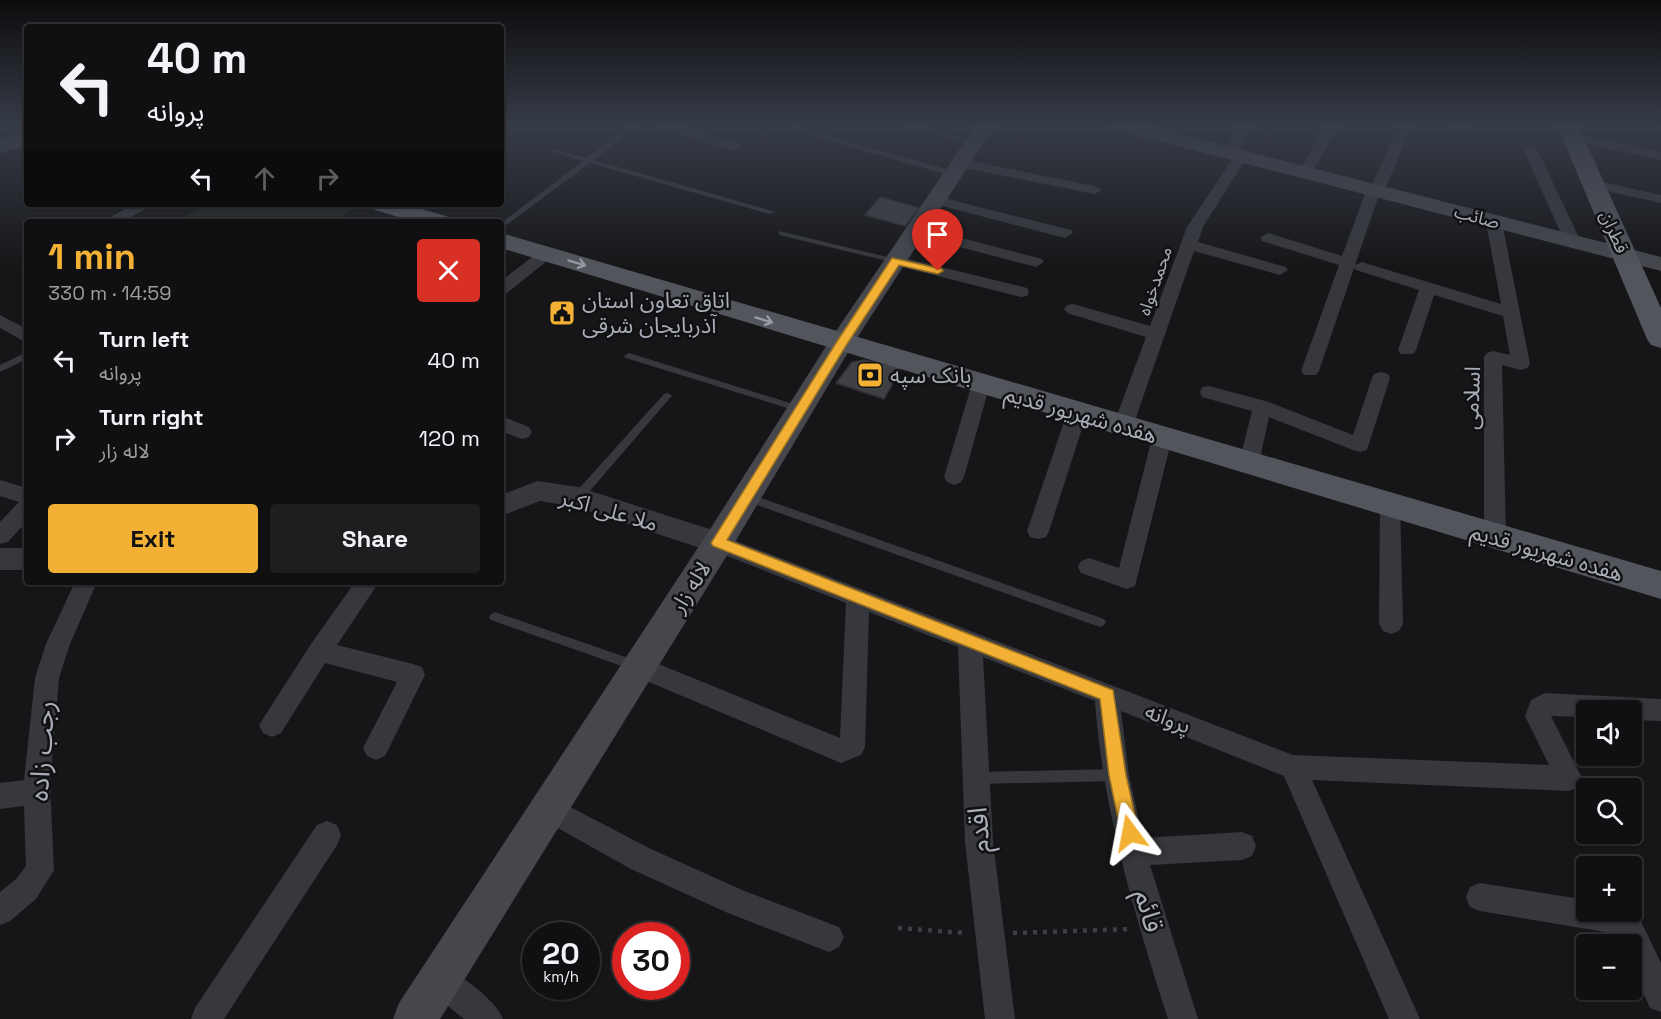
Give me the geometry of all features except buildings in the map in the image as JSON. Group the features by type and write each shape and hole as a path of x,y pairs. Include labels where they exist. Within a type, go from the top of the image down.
{"main road":[{"name":"لاله زار","path":"415,1019 718,543 842,343 954,173"},
{"name":"صائب","path":"1305,173 1661,264"},
{"name":"قطران","path":"1588,173 1661,339"},
{"path":"390,207 430,219"},
{"name":"هفده شهریور قدیم","path":"504,241 1661,585"}],"street":[{"path":"986,173 1095,190"},
{"name":"محمدخواه","path":"1123,426 1195,227 1225,173"},
{"path":"1310,371 1355,265 1375,190 1383,173"},
{"path":"1541,173 1573,242"},
{"path":"1593,184 1661,199"},
{"path":"936,200 1065,233"},
{"path":"116,219 140,207"},
{"name":"اسلامی","path":"1494,222 1521,364 1493,357 1495,536"},
{"path":"916,231 1036,262"},
{"path":"1268,238 1511,313"},
{"path":"1189,244 1280,270"},
{"path":"504,287 546,254"},
{"path":"896,261 1021,292"},
{"path":"1407,350 1428,287"},
{"path":"1073,309 1156,334"},
{"path":"0,321 24,335"},
{"path":"1209,393 1262,407 1360,445 1381,378"},
{"path":"954,477 981,384"},
{"path":"1249,464 1262,407"},
{"path":"1038,531 1077,413"},
{"path":"504,424 522,432"},
{"path":"1089,567 1127,580 1162,438"},
{"path":"0,488 24,495"},
{"name":"ملا علی اکبر","path":"504,505 538,491 578,497 718,543"},
{"path":"1390,505 1391,624"},
{"path":"6,556 24,514"},
{"name":"پروانه","path":"718,543 1293,767 1569,778 1538,716 1540,708 1545,704 1661,710"},
{"name":"رجب زاده","path":"0,911 26,889 40,870 37,791 47,678 58,644 85,585"},
{"path":"272,725 319,651 366,585"},
{"path":"639,667 841,751 848,750 852,747 858,597"},
{"name":"اقدم","path":"970,640 979,842 1000,1019"},
{"path":"319,651 413,675 376,748"},
{"name":"قائم","path":"1107,695 1117,775 1134,852 1153,929 1183,1019"},
{"path":"1293,767 1406,1019"},
{"path":"0,796 37,791"},
{"path":"549,809 641,859 738,903 829,937"},
{"path":"206,1019 327,835"},
{"path":"1134,852 1242,846"},
{"path":"1480,897 1626,921 1661,998"},
{"path":"440,980 488,1019"}],"lane":[{"path":"504,225 573,173"},
{"path":"633,173 772,212"},
{"path":"782,232 896,261"},
{"path":"629,356 801,409"},
{"path":"0,369 24,357"},
{"path":"578,497 667,396"},
{"path":"747,496 1100,622"},
{"path":"495,617 639,667"},
{"path":"976,778 1117,775"}],"path":[{"path":"898,928 989,933 1153,929"}],"shaded area":[{"path":"202,207 347,207 354,209 338,219 180,219"}],"place":[{"name":"اتاق تعاون استان آذربایجان شرقی","path":"562,313"},
{"name":"بانک سپه","path":"870,375"}],"route":[{"path":"938,271 896,261 842,343 718,543 1107,695 1117,775 1130,833"}]}
